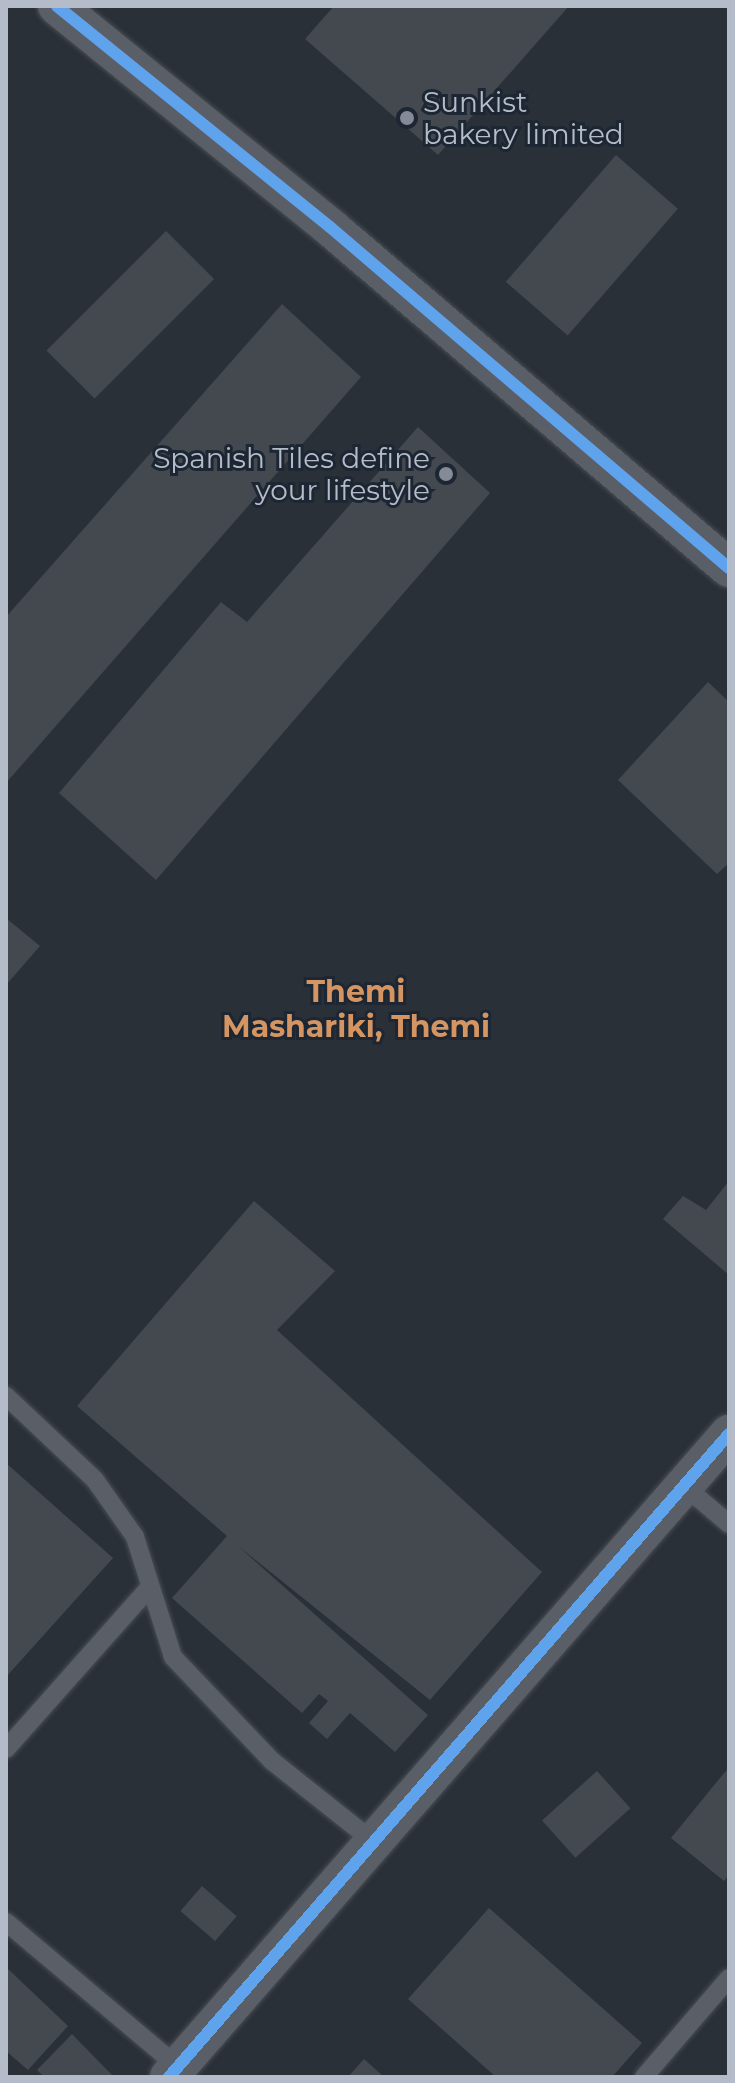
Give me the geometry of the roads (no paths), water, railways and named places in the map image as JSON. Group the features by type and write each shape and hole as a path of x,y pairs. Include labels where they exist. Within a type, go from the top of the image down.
{"street":[{"path":"57,6 330,227 729,568"},
{"path":"174,2072 729,1434"}],"lane":[{"path":"6,1396 95,1480 135,1537 148,1589 173,1657 219,1711 327,1810 374,1842"},
{"path":"684,1486 729,1524"},
{"path":"6,1749 148,1589"},
{"path":"6,1922 174,2072"},
{"path":"644,2077 729,1978"}],"place":[{"name":"Sunkist bakery limited","path":"407,118"},
{"name":"Spanish Tiles define your lifestyle","path":"446,474"}],"district":[{"name":"Themi Mashariki, Themi","path":"356,1009"}]}
